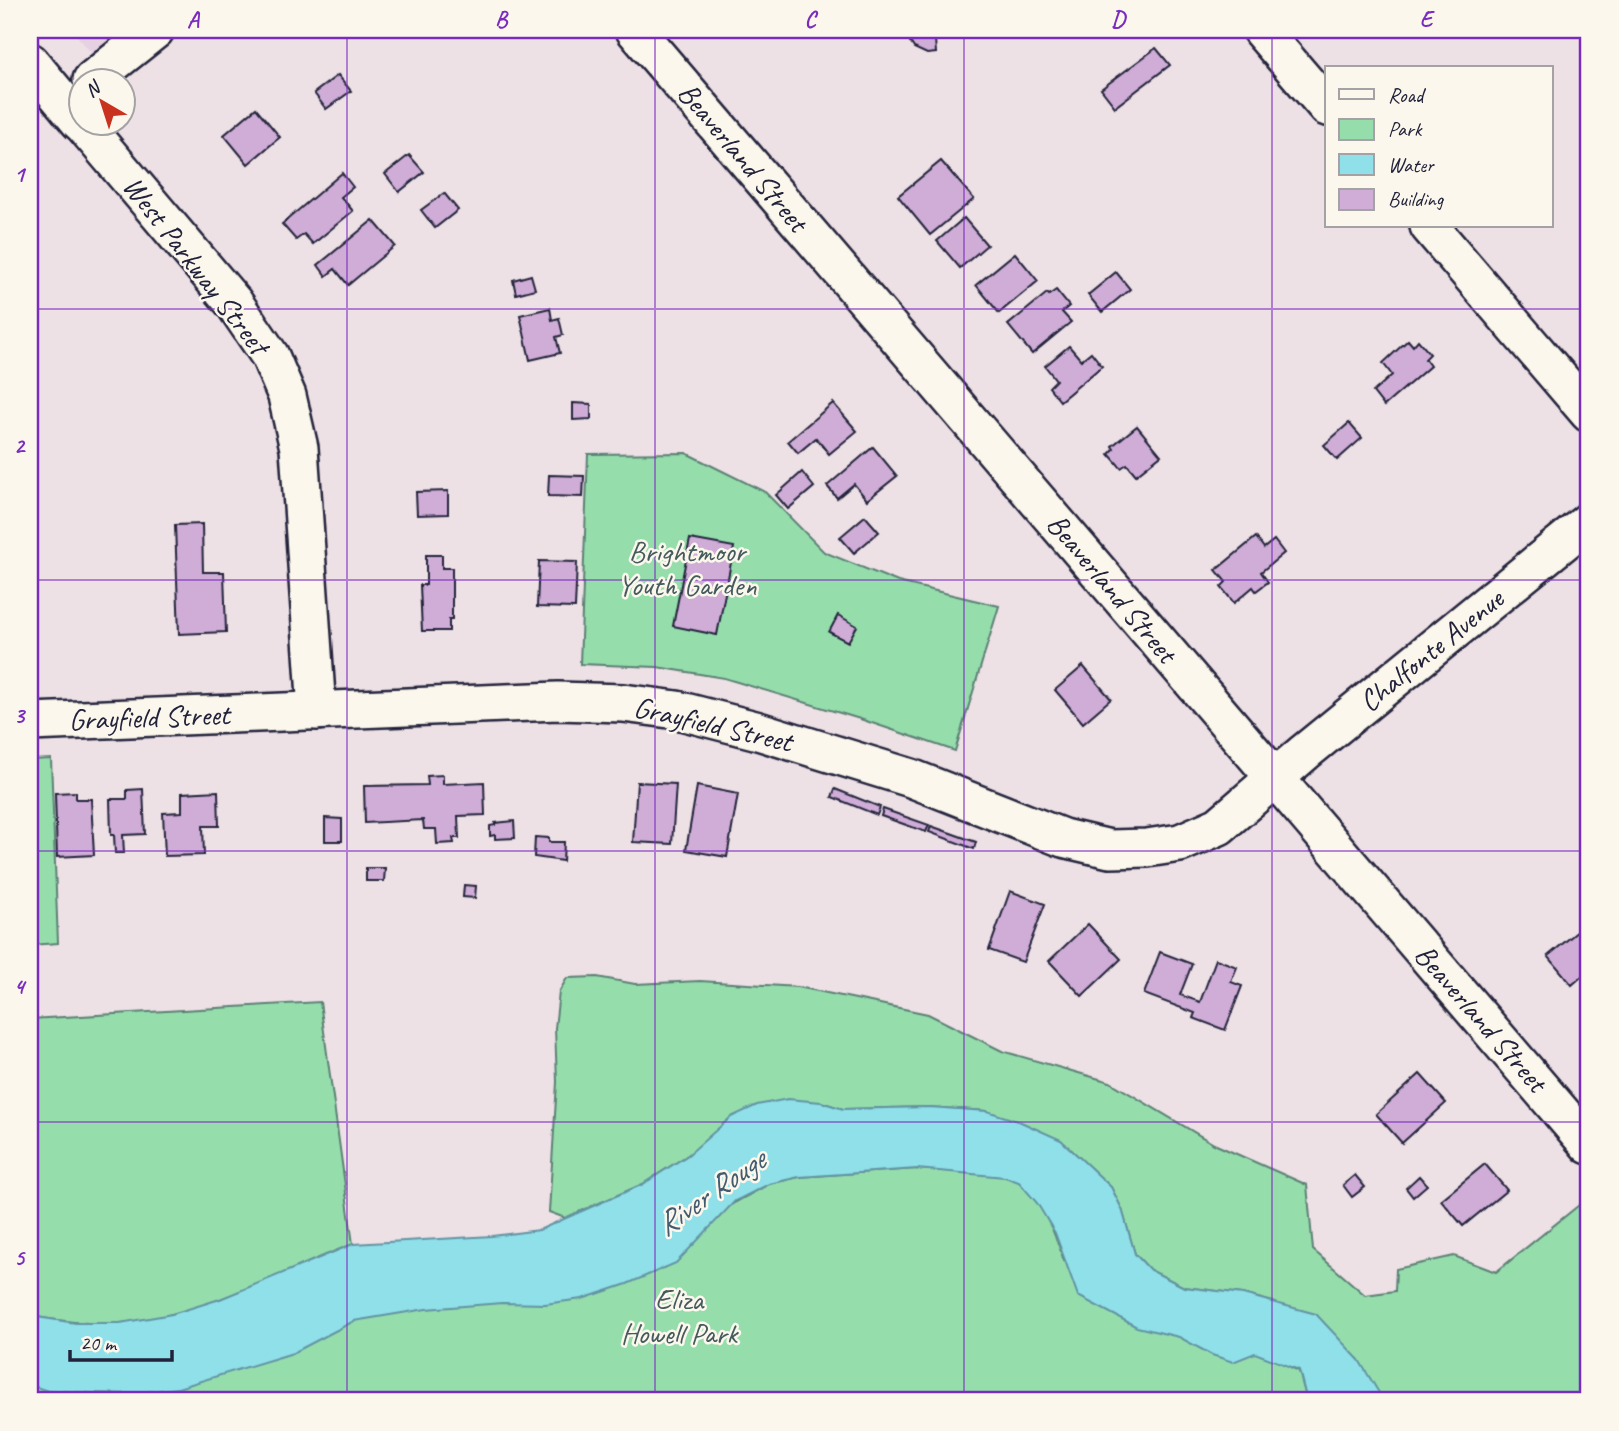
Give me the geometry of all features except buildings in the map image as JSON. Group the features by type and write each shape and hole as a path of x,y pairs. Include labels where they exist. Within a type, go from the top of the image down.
{"street":[{"path":"110,66 155,30"},
{"name":"Beaverland Street","path":"635,30 1589,1145"},
{"path":"1261,30 1325,105"},
{"name":"West Parkway Street","path":"30,62 66,100"},
{"name":"West Parkway Street","path":"97,136 234,303 270,356 287,396 299,448 317,711"},
{"path":"1431,228 1589,413"},
{"name":"Chalfonte Avenue","path":"1274,778 1589,521"},
{"name":"Grayfield Street","path":"30,722 558,701 623,703 677,710 827,750 911,778 1063,838 1110,849 1147,848 1180,843 1219,826 1274,778"}],"shaded area":[{"path":"72,30 139,30 99,62"}],"green space":[{"name":"Brightmoor Youth Garden","path":"686,453 765,492 824,552 898,582 999,606 955,751 724,678 657,667 580,664 588,454"},
{"path":"51,759 58,943 30,945 30,760"},
{"path":"597,977 635,984 700,981 798,987 928,1014 1002,1051 1110,1082 1214,1144 1307,1185 1313,1250 1365,1295 1395,1291 1396,1269 1454,1256 1496,1272 1589,1197 1589,1401 1338,1401 1359,1360 1337,1338 1273,1302 1243,1294 1184,1287 1150,1270 1135,1254 1122,1209 1111,1187 1061,1140 987,1111 929,1107 843,1109 821,1102 688,1155 643,1184 565,1218 549,1212 557,1082 555,1028 559,992 567,978"},
{"path":"320,1002 353,1244 210,1303 150,1319 97,1323 30,1316 30,1019"},
{"name":"Eliza Howell Park","path":"917,1169 985,1174 1019,1182 1041,1207 1064,1261 1299,1371 1307,1401 30,1401 30,1352 716,1220 732,1204 769,1184 799,1177"}],"water":[{"name":"River Rouge","path":"788,1099 821,1102 843,1109 929,1107 987,1111 1021,1122 1061,1140 1111,1187 1122,1209 1135,1254 1150,1270 1184,1287 1243,1294 1316,1314 1359,1360 1384,1401 1307,1401 1299,1370 1255,1353 1233,1362 1212,1355 1179,1337 1137,1327 1078,1296 1055,1233 1037,1203 1019,1182 1005,1177 917,1169 799,1177 769,1184 735,1201 676,1263 582,1299 545,1304 502,1303 426,1309 354,1321 293,1353 178,1388 131,1394 45,1390 30,1385 30,1316 76,1323 120,1323 172,1314 220,1299 353,1244 492,1236 539,1230 643,1184 688,1155 731,1117 757,1105"}]}
